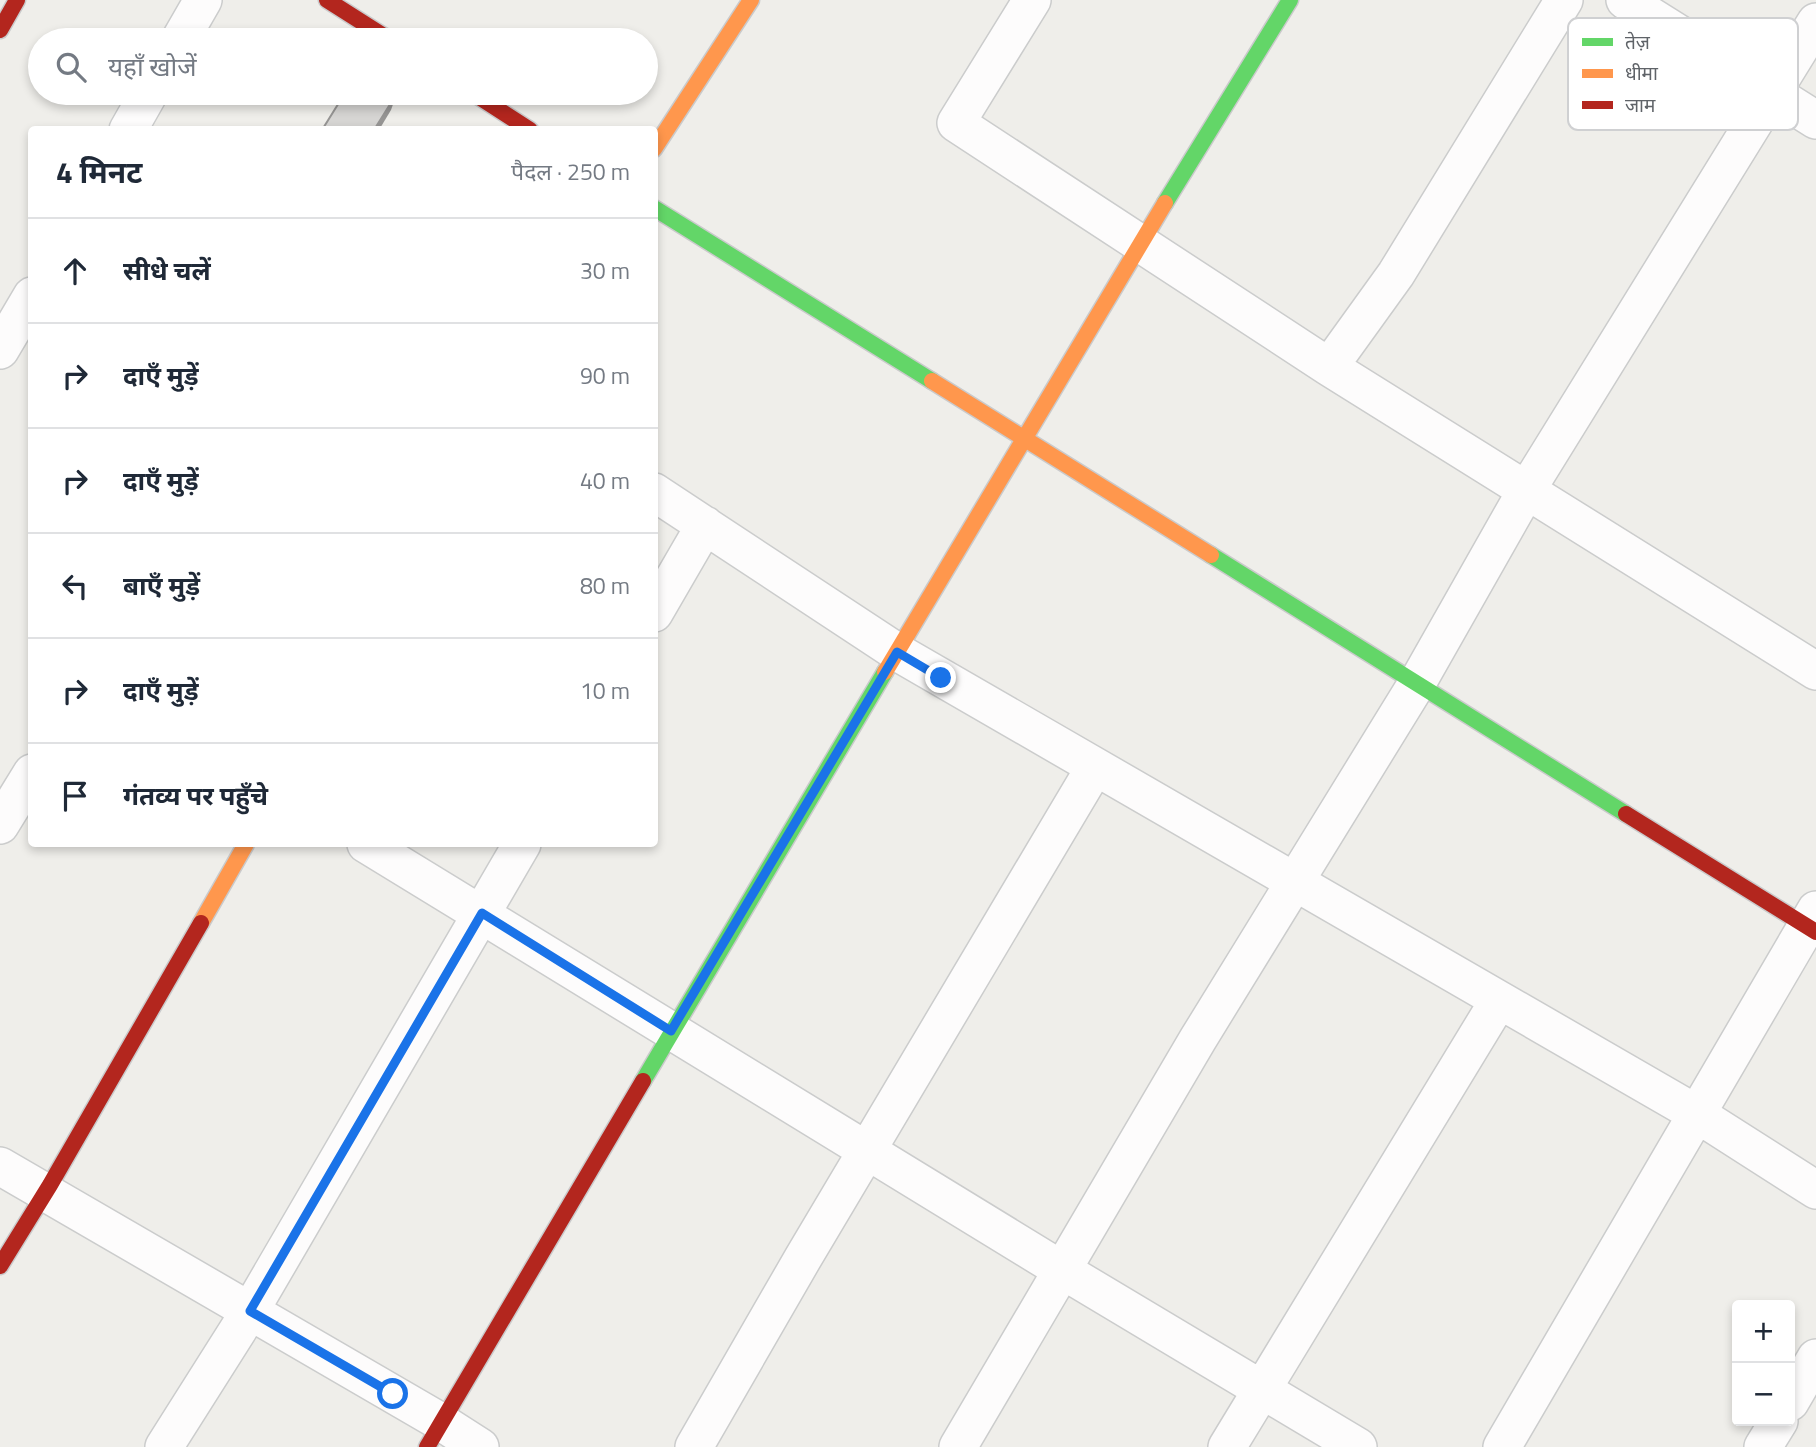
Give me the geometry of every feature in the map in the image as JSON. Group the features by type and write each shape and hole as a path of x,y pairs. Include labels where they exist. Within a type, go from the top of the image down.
{"street":[{"path":"0,30 17,0"},
{"path":"187,28 203,0"},
{"path":"327,0 371,28"},
{"path":"1032,0 956,123 1329,367 1816,671"},
{"path":"434,1434 897,652 1290,0"},
{"path":"1329,367 1396,274 1564,0"},
{"path":"1625,0 1654,18"},
{"path":"658,142 743,3"},
{"path":"1798,51 1816,22"},
{"path":"130,126 142,105"},
{"path":"491,105 524,126"},
{"path":"1798,109 1816,120"},
{"path":"958,1447 1198,1039 1416,685 1526,491 1749,130"},
{"path":"658,211 1416,685 1813,923 1697,1114 1502,1447"},
{"path":"0,350 28,303"},
{"path":"658,495 897,652 1697,1114 1816,1190"},
{"path":"658,606 705,526"},
{"path":"694,1447 1095,767"},
{"path":"0,825 28,780"},
{"path":"0,1266 45,1194 244,847"},
{"path":"371,847 1062,1270 1358,1447"},
{"path":"164,1447 250,1311 520,847"},
{"path":"1227,1447 1499,1000"},
{"path":"0,1166 250,1311 434,1434 480,1447"},
{"path":"1795,1394 1816,1358"},
{"path":"1763,1447 1776,1426"}],"building":[{"path":"338,105 390,105 376,126 324,126"}],"traffic: fast":[{"path":"1165,203 1290,0"},
{"path":"658,210 932,381"},
{"path":"1211,555 1626,814"},
{"path":"643,1081 885,672"}],"traffic: slow":[{"path":"658,143 751,0"},
{"path":"885,672 1165,203"},
{"path":"932,381 1211,555"},
{"path":"201,923 244,847"}],"traffic: jam":[{"path":"0,30 17,0"},
{"path":"327,0 371,28"},
{"path":"491,105 524,126"},
{"path":"1626,814 1816,932"},
{"path":"0,1266 50,1185 201,923"},
{"path":"427,1447 643,1081"}],"route":[{"path":"393,1394 250,1311 482,913 671,1031 897,652 941,678"}]}
